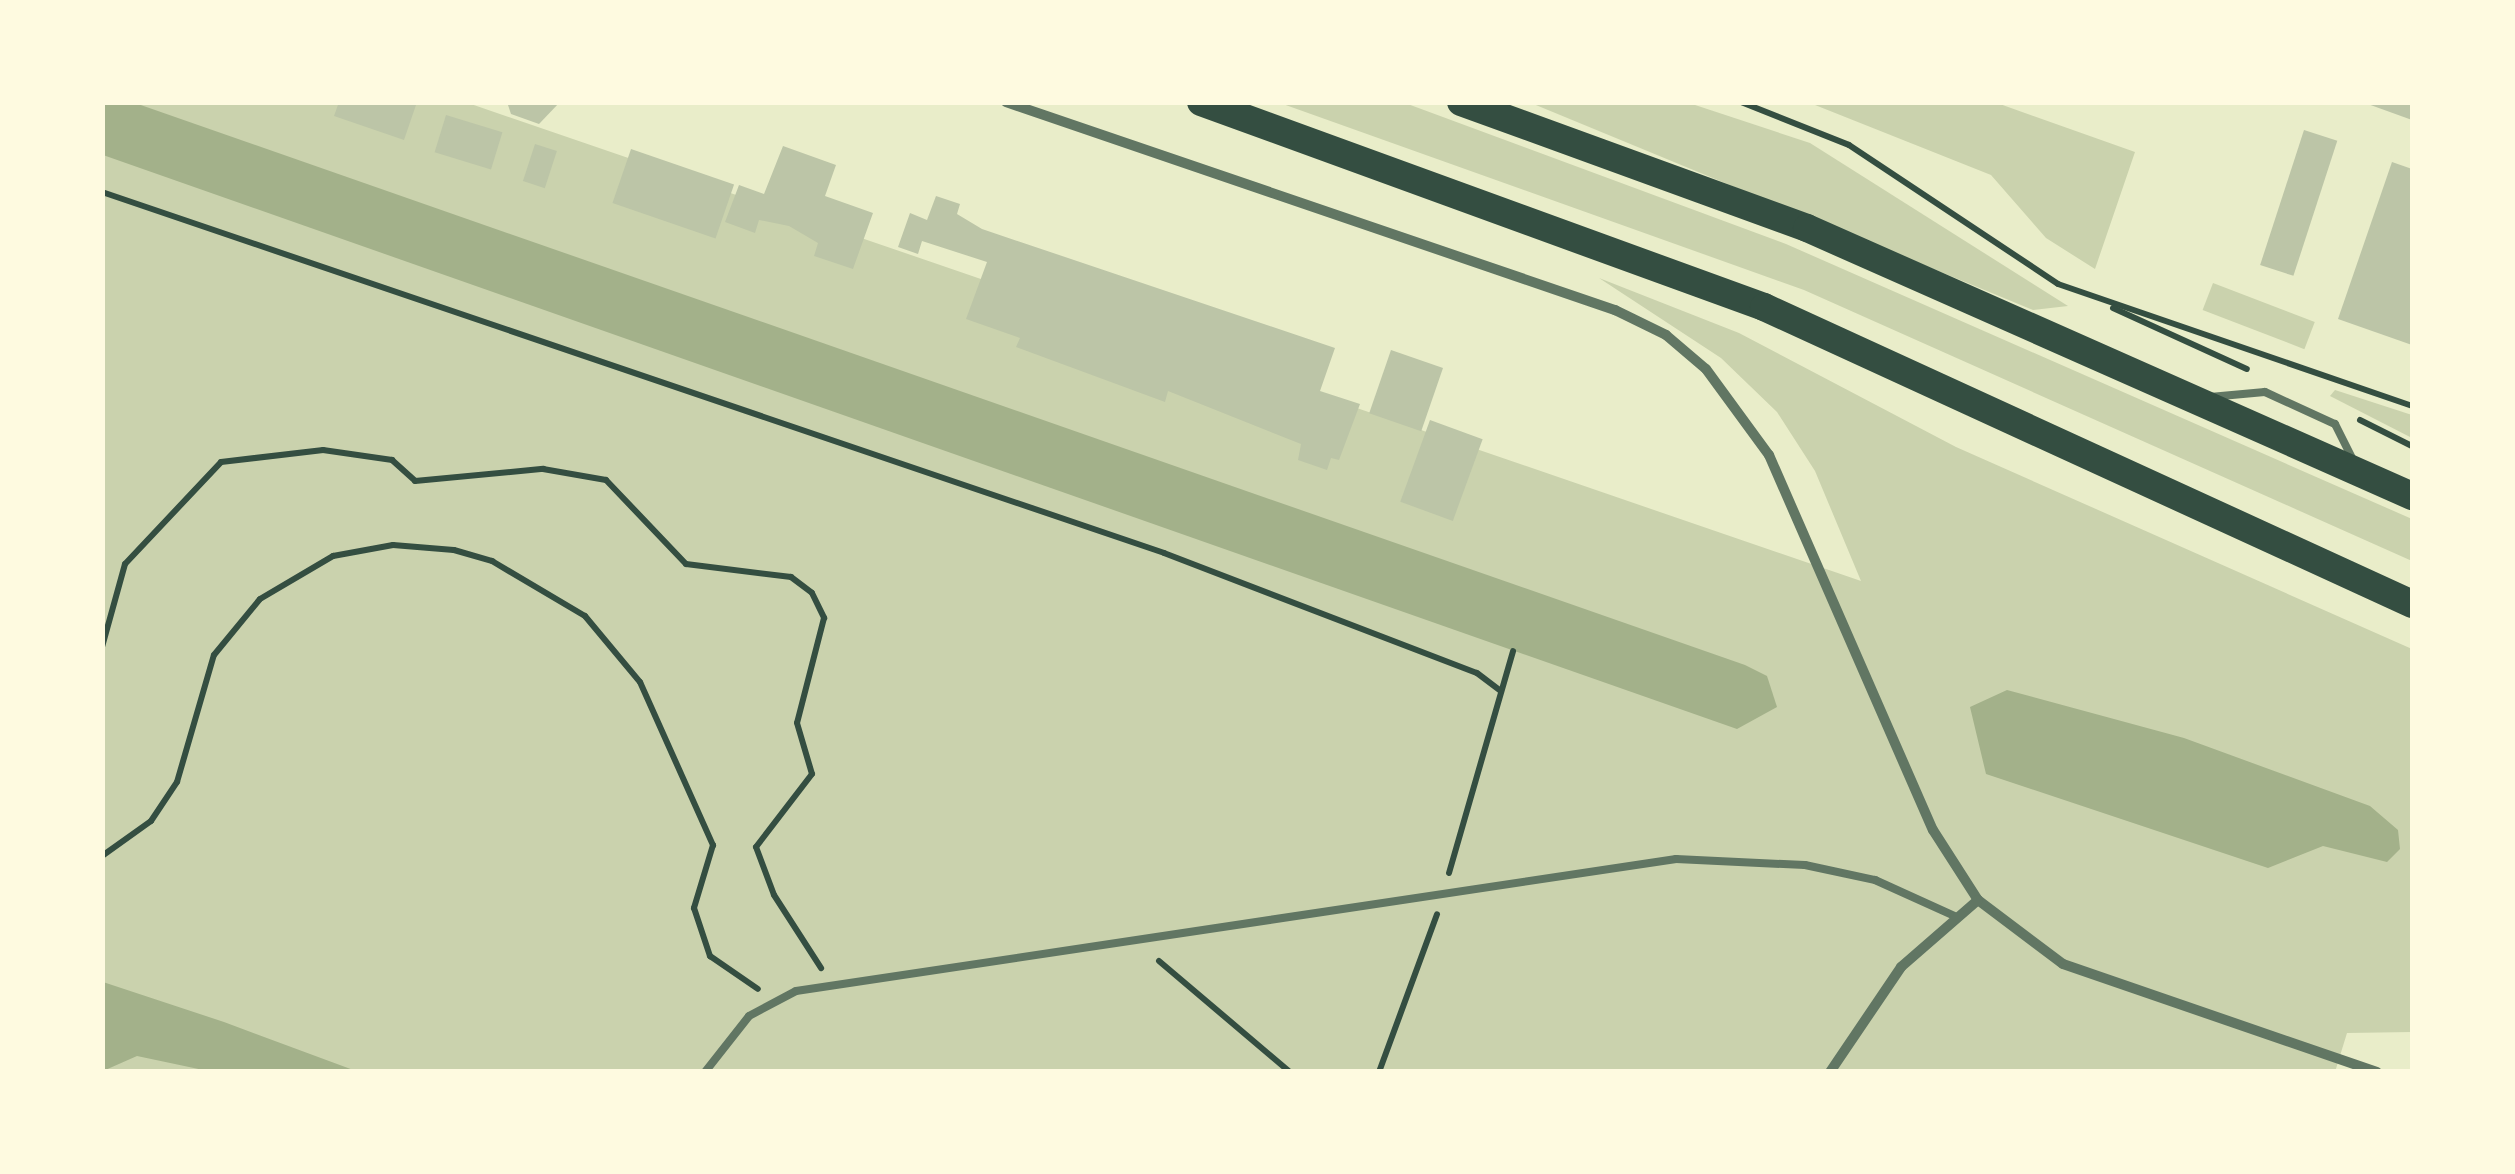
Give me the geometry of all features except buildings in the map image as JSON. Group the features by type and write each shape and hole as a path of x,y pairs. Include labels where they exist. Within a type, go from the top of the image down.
{"highway":[{"path":"1201,102 1764,306 2412,604"},
{"path":"1461,102 1807,228 2201,399 2412,496"}],"street":[{"path":"1006,102 1615,310 1679,346 1740,408 1769,455 1933,830 1978,900 2063,964 2377,1072"},
{"path":"1830,1072 1901,967 1978,900"}],"lane":[{"path":"706,1072 772,998 1115,947 1340,904 1676,859 1805,865 1875,880 1957,917"}],"path":[{"path":"1741,102 1850,146 2017,261 2260,374"},
{"path":"102,192 1164,554 1477,673 1501,692"},
{"path":"2084,294 2412,406"},
{"path":"2345,412 2412,446"},
{"path":"102,648 125,564 221,462 322,450 392,460 415,481 543,469 606,480 686,564 792,577 812,593 824,618 797,723 812,774 756,847 774,896 833,986"},
{"path":"102,856 151,821 177,782 214,654 260,599 333,556 392,545 454,550 543,588 615,646 708,827 711,862 694,908 710,956 772,998"},
{"path":"1504,679 1513,651"},
{"path":"1115,947 1168,964 1290,1072"}],"shaded area":[{"path":"103,102 135,103 1745,665 1767,676 1777,707 1737,729 103,155"},
{"path":"102,103 468,103 1861,581 1815,471 1777,412 1721,358 1599,278 1739,333 1956,447 2412,649 2412,1032 2347,1033 2335,1072 103,1071"},
{"path":"1280,103 1405,103 1786,244 2412,519 2412,561 1804,290"},
{"path":"1531,103 1689,103 1810,143 2068,306 2033,310"},
{"path":"1810,103 1997,103 2135,152 2095,269 2046,238 1991,175"},
{"path":"2213,283 2315,322 2304,349 2203,310"},
{"path":"2335,390 2412,415 2412,438 2330,396"},
{"path":"2007,690 2184,738 2370,806 2398,830 2400,849 2387,862 2323,846 2268,868 1986,774 1970,707"},
{"path":"103,982 356,1071 208,1071 137,1056 103,1071"}]}
